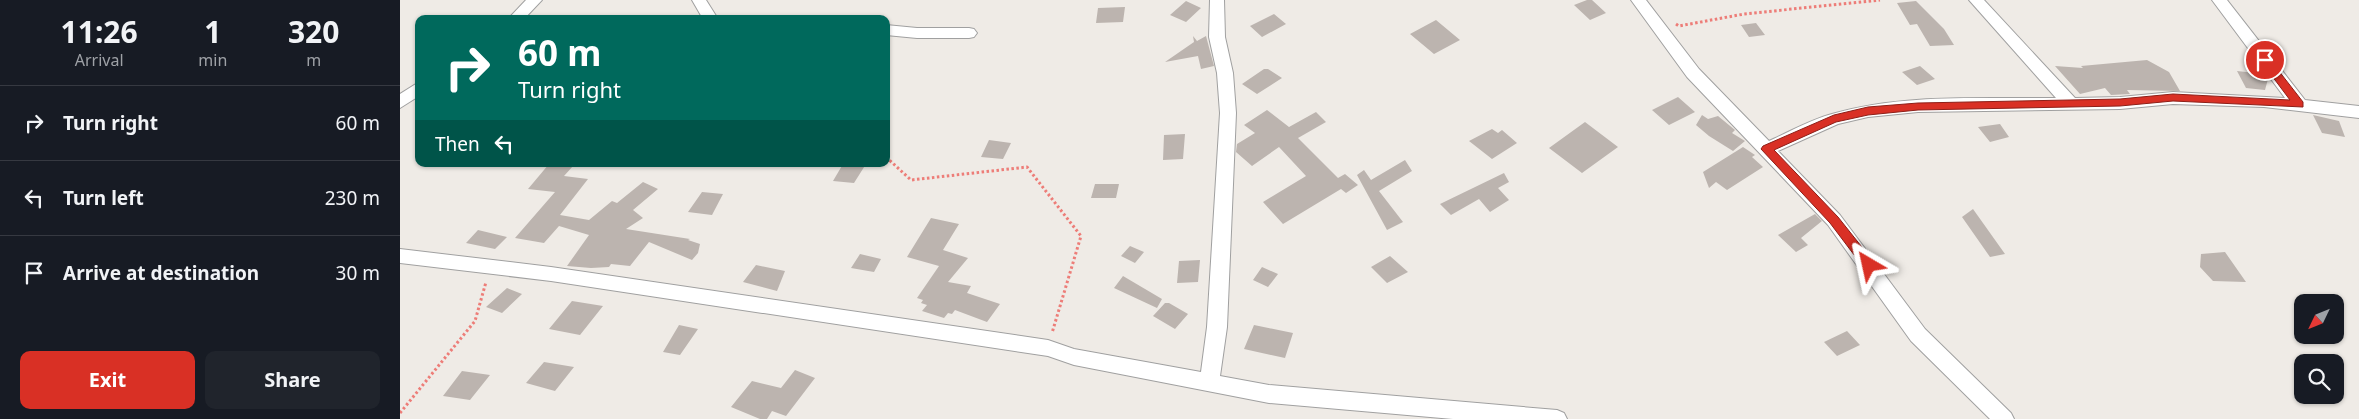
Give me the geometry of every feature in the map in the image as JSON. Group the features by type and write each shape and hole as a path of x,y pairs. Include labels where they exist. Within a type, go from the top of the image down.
{"street":[{"path":"519,15 535,0"},
{"path":"699,0 708,15"},
{"path":"1210,381 1217,327 1228,112 1225,74 1217,37 1216,0"},
{"path":"1638,0 1693,73 1834,220 1918,335 2004,419"},
{"path":"1976,0 2071,104"},
{"path":"2219,0 2299,104"},
{"path":"890,31 916,34 969,34"},
{"path":"400,102 415,91"},
{"path":"1767,149 1834,119 1868,111 1968,104 2071,104 2173,98 2299,104 2359,112"},
{"path":"400,256 797,310 1048,348 1074,357 1210,381 1269,394 1557,419"}],"path":[{"path":"1672,22 1680,26 1744,14 1880,0"},
{"path":"890,161 911,180 1028,168 1081,236 1048,348"},
{"path":"400,412 475,322 486,282 511,270"}],"building":[{"path":"1592,0 1606,13 1590,20 1574,5"},
{"path":"1186,1 1201,8 1186,22 1170,15"},
{"path":"1916,1 1944,29 1954,45 1930,46 1917,24 1910,25 1897,3"},
{"path":"1125,7 1123,22 1096,23 1098,8"},
{"path":"1274,14 1286,24 1262,37 1250,26"},
{"path":"1436,20 1460,40 1434,54 1410,34"},
{"path":"1756,23 1765,35 1749,37 1741,25"},
{"path":"1193,36 1197,41 1206,36 1214,66 1201,69 1198,56 1165,62 1194,42"},
{"path":"2147,60 2169,72 2180,91 2127,90 2130,94 2111,95 2105,88 2080,94 2055,66 2083,68 2081,66"},
{"path":"1920,66 1935,79 1917,85 1902,72"},
{"path":"1264,69 1268,69 1282,78 1257,94 1242,84"},
{"path":"2237,71 2264,74 2268,79 2265,90 2246,88"},
{"path":"1678,97 1695,112 1669,125 1652,110"},
{"path":"1267,110 1289,127 1316,112 1326,122 1298,138 1338,178 1345,174 1358,185 1346,193 1341,189 1283,224 1263,202 1306,176 1279,147 1252,166 1236,152 1237,144 1255,133 1244,125"},
{"path":"1702,115 1708,119 1718,116 1735,130 1732,133 1745,141 1733,151 1709,136 1696,125"},
{"path":"2313,115 2339,121 2345,137 2322,133"},
{"path":"1585,122 1618,147 1582,173 1549,148"},
{"path":"2000,124 2009,137 1990,142 1978,127"},
{"path":"1492,129 1498,133 1502,130 1517,143 1492,159 1469,141"},
{"path":"1185,134 1183,159 1163,160 1164,135"},
{"path":"989,140 1011,143 1003,159 981,157"},
{"path":"1743,147 1755,155 1752,157 1763,167 1727,190 1716,182 1709,188 1703,172"},
{"path":"1405,160 1412,171 1379,191 1403,222 1387,230 1357,175 1364,170 1371,180"},
{"path":"546,167 572,167 564,176 588,179 560,215 589,220 612,201 617,203 643,182 658,189 633,210 643,218 626,229 690,239 688,240 700,244 698,253 692,260 649,242 630,266 611,264 609,267 591,268 567,266 589,235 559,226 544,243 515,238 555,192 528,189"},
{"path":"841,167 864,167 854,183 833,181"},
{"path":"1504,173 1509,182 1498,188 1509,200 1490,212 1479,199 1451,215 1440,204"},
{"path":"1095,184 1119,184 1116,198 1091,198"},
{"path":"702,192 723,194 712,215 688,212"},
{"path":"1973,209 2005,254 1990,257 1962,217"},
{"path":"1815,214 1822,221 1801,238 1808,245 1796,252 1778,235"},
{"path":"931,218 959,224 943,250 968,258 948,282 971,286 967,293 1000,304 987,322 955,310 952,314 948,313 944,318 922,311 927,305 921,303 923,300 917,298 939,266 907,257"},
{"path":"478,230 507,237 495,249 466,243"},
{"path":"1130,246 1144,252 1135,263 1121,256"},
{"path":"2225,252 2246,282 2213,281 2200,267 2201,254"},
{"path":"860,254 881,259 874,272 851,268"},
{"path":"1390,256 1408,272 1387,283 1371,267"},
{"path":"1200,260 1198,282 1177,283 1179,261"},
{"path":"756,265 785,271 777,291 743,282"},
{"path":"1262,267 1278,274 1268,287 1253,280"},
{"path":"1123,276 1162,299 1157,308 1114,288"},
{"path":"507,288 522,294 502,313 486,307"},
{"path":"572,301 603,306 580,335 549,329"},
{"path":"1165,303 1169,303 1188,314 1175,329 1153,316"},
{"path":"679,325 698,329 680,355 663,352"},
{"path":"1254,325 1293,333 1285,358 1244,349"},
{"path":"1847,331 1860,345 1837,356 1824,342"},
{"path":"544,362 574,367 555,391 526,383"},
{"path":"795,370 815,378 786,416 772,411 767,419 760,419 731,407 752,381 781,388"},
{"path":"462,371 490,375 470,400 443,396"}],"route":[{"path":"1869,265 1834,220 1767,149 1834,119 1868,111 1918,106 2120,103 2173,98 2299,104 2265,60"}]}
